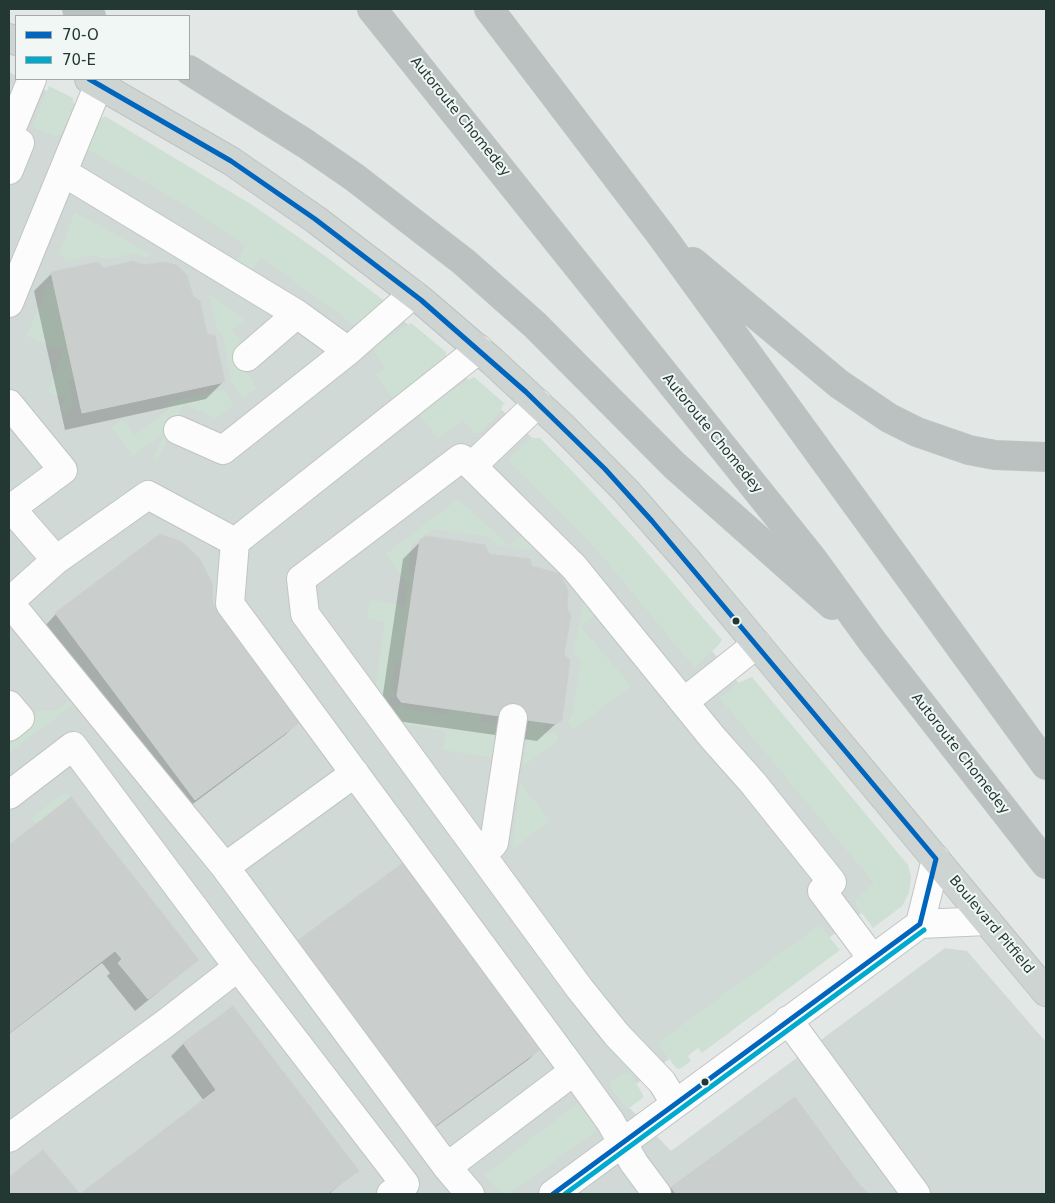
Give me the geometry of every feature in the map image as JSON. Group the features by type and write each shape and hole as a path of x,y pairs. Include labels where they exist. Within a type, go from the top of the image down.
{"highway":[{"path":"77,9 90,15"},
{"name":"Autoroute Chomedey","path":"372,9 814,561 872,641 1046,864"},
{"path":"489,9 661,235 1046,766"},
{"path":"190,71 330,160 464,262 535,326 674,465 872,641"},
{"path":"661,235 839,384 889,418 933,439 969,450 995,455 1046,457"}],"main road":[{"name":"Boulevard Pitfield","path":"94,82 239,166 315,219 413,294 538,403 640,506 1046,992"}],"street":[{"path":"9,135 32,80"},
{"path":"9,303 63,172 94,82"},
{"path":"9,139 20,143 9,170"},
{"path":"63,172 298,314 348,351"},
{"path":"178,430 223,450 348,351 413,294"},
{"path":"247,357 298,314"},
{"path":"478,349 235,542 230,604 574,1071 634,1163 657,1194"},
{"path":"472,466 538,403"},
{"path":"9,404 63,470 9,508 56,560"},
{"path":"675,1103 662,1082 617,1035 580,989 306,614 301,579 461,458 472,466 574,567 685,701 832,882 822,891 872,958"},
{"path":"235,542 148,495 56,560 9,602 226,867 447,1167 470,1194"},
{"path":"685,701 757,644"},
{"path":"9,705 20,718 9,727"},
{"path":"483,854 494,843 514,718"},
{"path":"9,794 73,746 238,967 405,1184 392,1194"},
{"path":"226,867 355,773"},
{"path":"920,924 936,859"},
{"path":"553,1194 920,924 987,921"},
{"path":"9,1138 166,1023 238,967"},
{"path":"788,1020 916,1194"},
{"path":"447,1167 574,1071"}],"shaded area":[{"path":"9,72 15,75 15,80 24,80 115,124 238,200 404,321 538,443 904,881 619,1097 671,1151 945,948 967,951 1046,1042 1046,1194 9,1194"}],"green space":[{"path":"49,86 73,98 74,106 61,134 56,136 32,127"},
{"path":"105,116 254,206 328,258 387,303 358,326 354,325 261,257 250,273 236,263 246,246 170,196 87,149 96,123"},
{"path":"75,212 152,255 145,258 136,253 106,259 92,255 68,261 59,255"},
{"path":"48,283 54,285 75,379 68,380 73,405 66,416 60,407 66,399 48,392 64,351 27,336"},
{"path":"209,294 246,320 232,330 244,345 243,369 257,388 243,398 232,384 223,335 218,331"},
{"path":"411,323 446,352 446,358 440,365 393,399 376,375 386,367 375,353 376,346"},
{"path":"474,377 504,403 499,414 479,433 473,433 463,420 438,439 419,414"},
{"path":"224,390 234,404 215,418 183,404 158,459 154,457 164,436 161,435 133,456 112,427 123,420 135,435 168,410 167,403"},
{"path":"531,438 540,438 577,476 638,542 722,640 717,647 694,667 598,551 508,459"},
{"path":"458,499 509,546 523,533 539,551 497,545 491,537 434,529 411,545 408,571 415,573 402,663 395,662 391,688 396,694 385,702 375,691 385,622 367,618 370,600 405,606 409,585 386,554"},
{"path":"584,600 596,613 581,627 631,686 574,729 568,723 573,712 581,661 574,652"},
{"path":"752,677 908,865 911,877 909,893 902,906 873,928 856,905 856,899 874,883 720,698 738,683"},
{"path":"70,699 74,704 9,753 9,733 36,712 57,710"},
{"path":"402,704 407,709 448,715 449,709 481,714 480,721 500,724 495,758 443,750 446,731 402,724 392,712"},
{"path":"530,720 545,723 544,733 556,733 559,740 523,766"},
{"path":"114,750 120,750 283,962 279,965"},
{"path":"520,782 550,821 512,849"},
{"path":"63,794 69,794 71,797 36,824 31,818"},
{"path":"817,927 821,927 840,950 702,1053 698,1048 688,1056 691,1061 680,1069 676,1068 659,1046 660,1041"},
{"path":"625,1073 631,1074 644,1097 628,1109 610,1087 612,1081"},
{"path":"579,1102 596,1124 596,1131 509,1194 502,1194 485,1175"}],"building":[{"path":"133,261 144,265 164,262 176,265 187,275 193,296 200,301 207,334 215,336 225,382 82,413 51,272 98,262 104,268"},
{"path":"160,534 182,542 200,559 212,583 213,604 299,723 195,800 55,613"},
{"path":"426,536 485,545 489,554 530,559 532,566 560,574 568,590 567,609 571,615 564,655 570,660 562,720 556,724 401,702 397,696 415,573 420,540"},
{"path":"71,797 199,960 148,999 118,963 122,959 115,951 9,1033 9,845"},
{"path":"404,862 542,1048 432,1128 297,941"},
{"path":"233,1006 359,1171 327,1194 80,1194 216,1090 183,1043"},
{"path":"795,1097 856,1181 869,1194 676,1194 671,1187"},
{"path":"43,1150 80,1194 9,1194 9,1177"}],"transit line":[{"name":"70-O","path":"91,80 231,161 315,219 421,300 526,392 605,469 652,521 936,859 920,924 553,1194"},
{"name":"70-E","path":"565,1194 924,930"}]}
